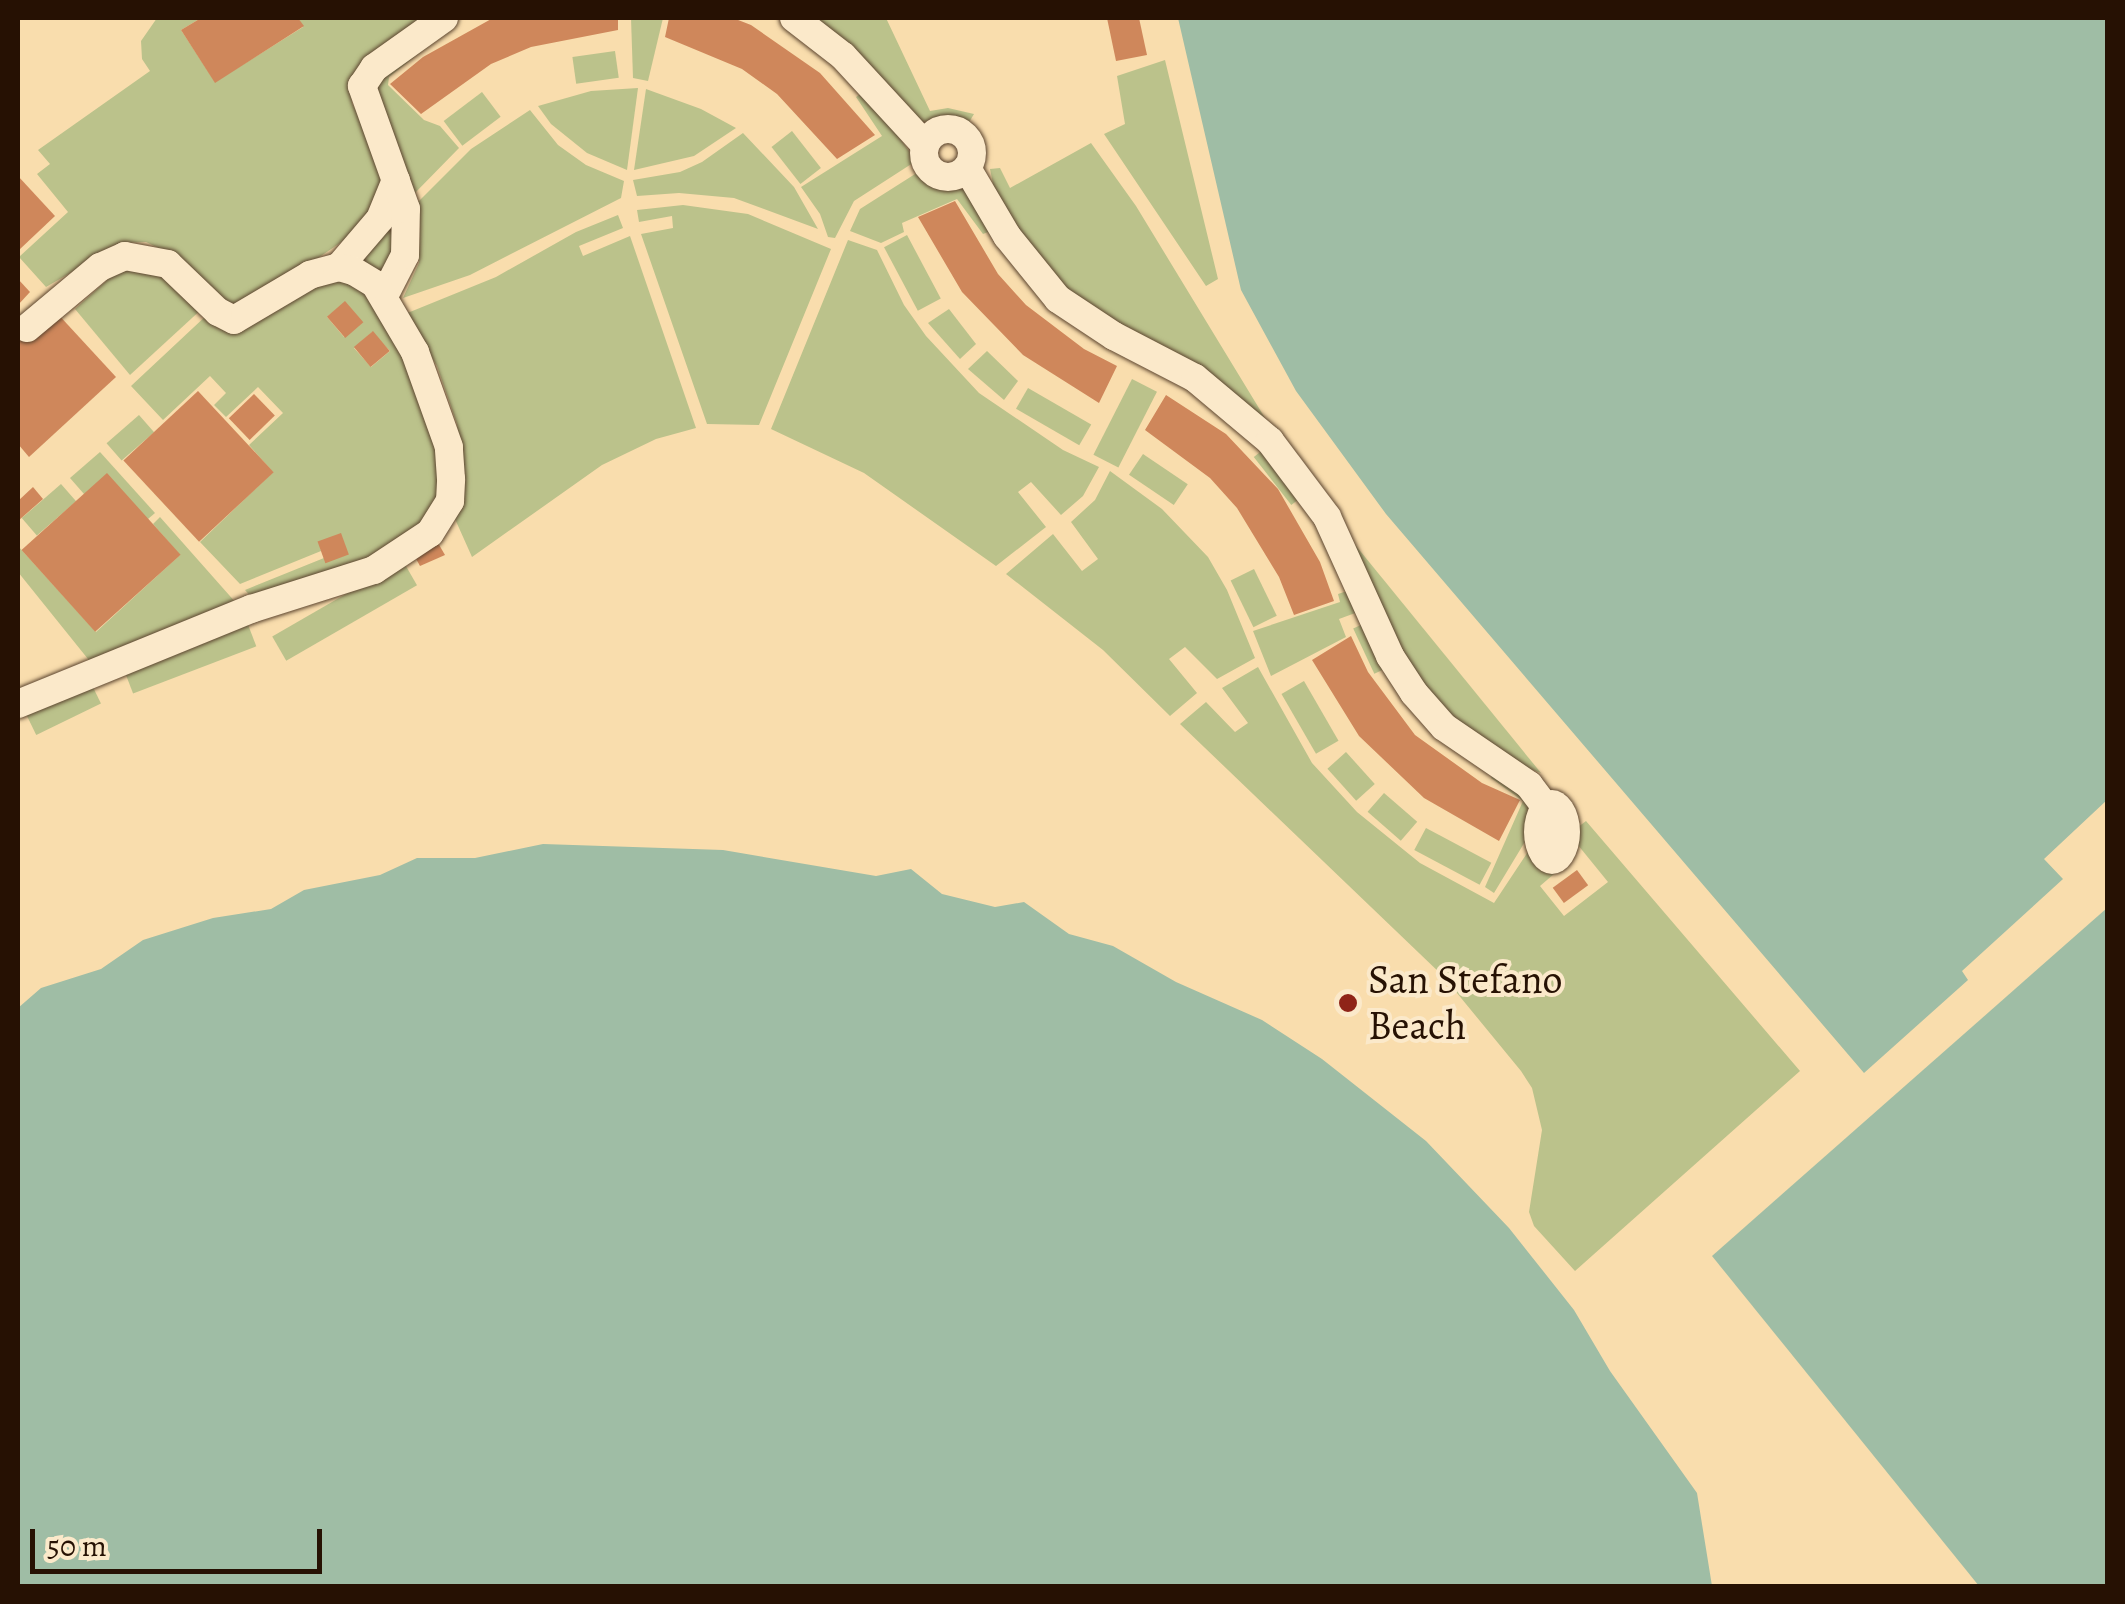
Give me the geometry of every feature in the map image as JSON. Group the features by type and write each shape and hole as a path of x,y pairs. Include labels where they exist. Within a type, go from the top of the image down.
{"street":[{"path":"384,296 405,255 406,209 362,86 374,68 444,18"},
{"path":"794,18 858,70 925,145 934,133 957,130 972,146 967,168 1007,236 1058,298 1114,336 1195,378 1270,441 1300,475 1328,517 1390,656 1414,692 1444,728 1529,785 1544,805"},
{"path":"27,328 100,267 125,256 168,264 218,312 234,320 310,275 338,267 374,228 396,180"},
{"path":"18,704 251,608 374,570 430,533 450,501 450,447 414,352 384,296 375,284 338,267"}],"green space":[{"path":"157,18 201,18 181,30 215,82 303,27 298,18 425,18 351,90 352,103 382,166 384,182 362,228 249,305 232,307 171,254 146,242 122,243 46,287 19,257 68,212 37,174 50,164 38,150 150,71 142,59 141,41"},
{"path":"631,18 663,18 648,81 633,78"},
{"path":"809,18 886,18 930,111 948,108 974,114 968,124 944,118 917,123"},
{"path":"423,41 427,47 389,77 388,85 424,120 440,126 459,148 413,195 370,86"},
{"path":"615,51 619,78 576,84 572,57"},
{"path":"1165,60 1218,279 1206,286 1104,134 1125,124 1117,76"},
{"path":"638,88 627,170 587,153 551,124 538,106 591,91"},
{"path":"646,89 701,109 736,128 694,156 634,170"},
{"path":"866,90 916,161 854,201 835,238 828,237 820,214 801,187 882,136 856,97"},
{"path":"482,92 501,117 462,146 444,121"},
{"path":"530,110 558,145 586,165 624,181 621,198 470,275 403,298 419,263 420,225 415,205 471,149"},
{"path":"792,131 821,168 800,184 772,147"},
{"path":"743,133 794,187 818,229 734,198 679,193 637,196 633,180 680,172 702,162"},
{"path":"1091,143 1136,206 1265,418 1180,359 1117,329 1057,280 1033,256 996,198 990,169 1000,168 1010,188"},
{"path":"923,169 940,183 961,182 993,230 983,234 957,199 902,223 904,232 881,243 850,231 860,209"},
{"path":"683,205 748,214 831,249 759,425 707,424 641,234 673,228 672,216 639,222 637,210"},
{"path":"395,208 401,238 378,278 359,261"},
{"path":"618,215 623,228 579,246 583,256 630,236 696,428 656,439 602,465 472,557 455,519 463,486 457,424 437,366 405,314 496,277 576,232"},
{"path":"907,235 941,299 918,311 884,247"},
{"path":"848,240 877,250 904,305 926,336 979,393 1063,450 1099,467 1083,496 1061,515 1031,482 1018,492 1046,527 996,566 864,473 771,429"},
{"path":"123,266 161,274 204,307 130,375 75,309"},
{"path":"327,276 365,290 399,343 443,464 433,516 383,554 253,599 245,590 324,558 319,542 321,551 240,584 200,542 273,472 249,445 283,413 258,387 226,417 214,405 226,393 210,376 163,420 131,386 209,313 247,328","holes":["345,302 362,322 344,337 327,317","372,332 390,351 371,367 354,348"]},
{"path":"949,309 976,344 960,359 928,323"},
{"path":"987,351 1018,381 1004,400 968,369"},
{"path":"1132,379 1157,392 1118,467 1093,455"},
{"path":"1028,388 1091,424 1079,445 1016,409"},
{"path":"139,415 154,432 122,461 107,443"},
{"path":"1264,449 1302,497 1291,505 1254,457"},
{"path":"100,452 155,513 148,519 84,494 70,478"},
{"path":"1143,454 1188,484 1174,505 1129,475"},
{"path":"1110,471 1162,509 1208,557 1227,590 1255,658 1217,679 1185,647 1169,659 1197,693 1170,716 1103,650 1006,574 1053,534 1082,571 1098,559 1071,522 1095,500"},
{"path":"61,484 76,501 37,535 22,518"},
{"path":"160,517 237,604 103,654 104,661 92,664 18,572 18,546 96,632 180,555 153,524"},
{"path":"1352,541 1541,773 1513,763 1451,721 1408,670"},
{"path":"403,561 417,585 286,661 272,636"},
{"path":"1254,569 1277,616 1253,627 1231,580"},
{"path":"1350,590 1358,612 1339,619 1346,637 1271,676 1253,631 1340,602 1338,594"},
{"path":"247,622 256,646 133,694 124,669"},
{"path":"1365,623 1386,668 1374,674 1353,628"},
{"path":"1258,667 1312,763 1357,812 1420,863 1494,903 1539,835 1558,839 1575,856 1540,886 1564,916 1608,882 1569,834 1586,821 1800,1071 1575,1271 1534,1226 1529,1212 1542,1130 1532,1088 1521,1071 1443,976 1180,724 1206,702 1235,732 1248,723 1222,688"},
{"path":"90,681 101,703 36,735 25,713"},
{"path":"1304,681 1338,741 1316,754 1281,694"},
{"path":"1346,752 1375,784 1356,801 1327,769"},
{"path":"1497,768 1529,801 1527,816 1532,830 1494,893 1485,887 1523,801 1491,778"},
{"path":"1384,793 1417,822 1401,841 1368,812"},
{"path":"1426,828 1491,863 1480,885 1414,850"}],"shaded area":[{"path":"1178,18 2107,18 2107,800 2044,859 2063,879 1962,971 1968,980 1864,1073 1386,514 1296,391 1241,290"},
{"path":"543,844 723,850 876,876 911,869 942,894 995,907 1024,902 1069,934 1113,946 1176,982 1262,1020 1322,1059 1426,1141 1509,1228 1574,1310 1610,1371 1697,1493 1712,1586 18,1586 18,1008 41,988 101,969 143,940 213,918 271,909 304,890 380,875 417,858 475,858"},
{"path":"2107,908 2107,1586 1979,1586 1712,1256"}],"building":[{"path":"201,18 298,18 304,26 215,83 181,30"},
{"path":"493,18 618,18 618,30 531,47 491,64 421,114 390,84 423,57"},
{"path":"669,18 733,18 751,25 820,73 875,135 837,159 777,94 742,69 665,37"},
{"path":"1107,18 1139,18 1147,55 1116,61"},
{"path":"18,176 55,216 19,250 18,248"},
{"path":"955,201 998,274 1026,305 1084,349 1117,366 1099,403 1023,355 962,292 918,217"},
{"path":"18,279 30,292 18,305"},
{"path":"345,301 363,322 345,338 327,317"},
{"path":"56,312 116,377 29,457 18,444 18,330"},
{"path":"373,331 390,351 371,367 354,347"},
{"path":"198,391 274,472 199,542 123,461"},
{"path":"254,394 275,416 250,440 229,418"},
{"path":"1166,395 1226,434 1278,489 1320,562 1334,601 1294,615 1279,577 1237,508 1210,478 1145,430"},
{"path":"107,473 181,555 95,632 22,550"},
{"path":"33,487 43,499 18,521 18,501"},
{"path":"341,533 349,555 325,563 318,542"},
{"path":"438,543 445,555 420,566 414,555"},
{"path":"1351,636 1368,672 1415,735 1482,783 1520,800 1499,841 1424,798 1359,736 1312,660"},
{"path":"1577,870 1588,885 1564,903 1553,888"}],"place":[{"name":"San Stefano Beach","path":"1348,1003"}]}
